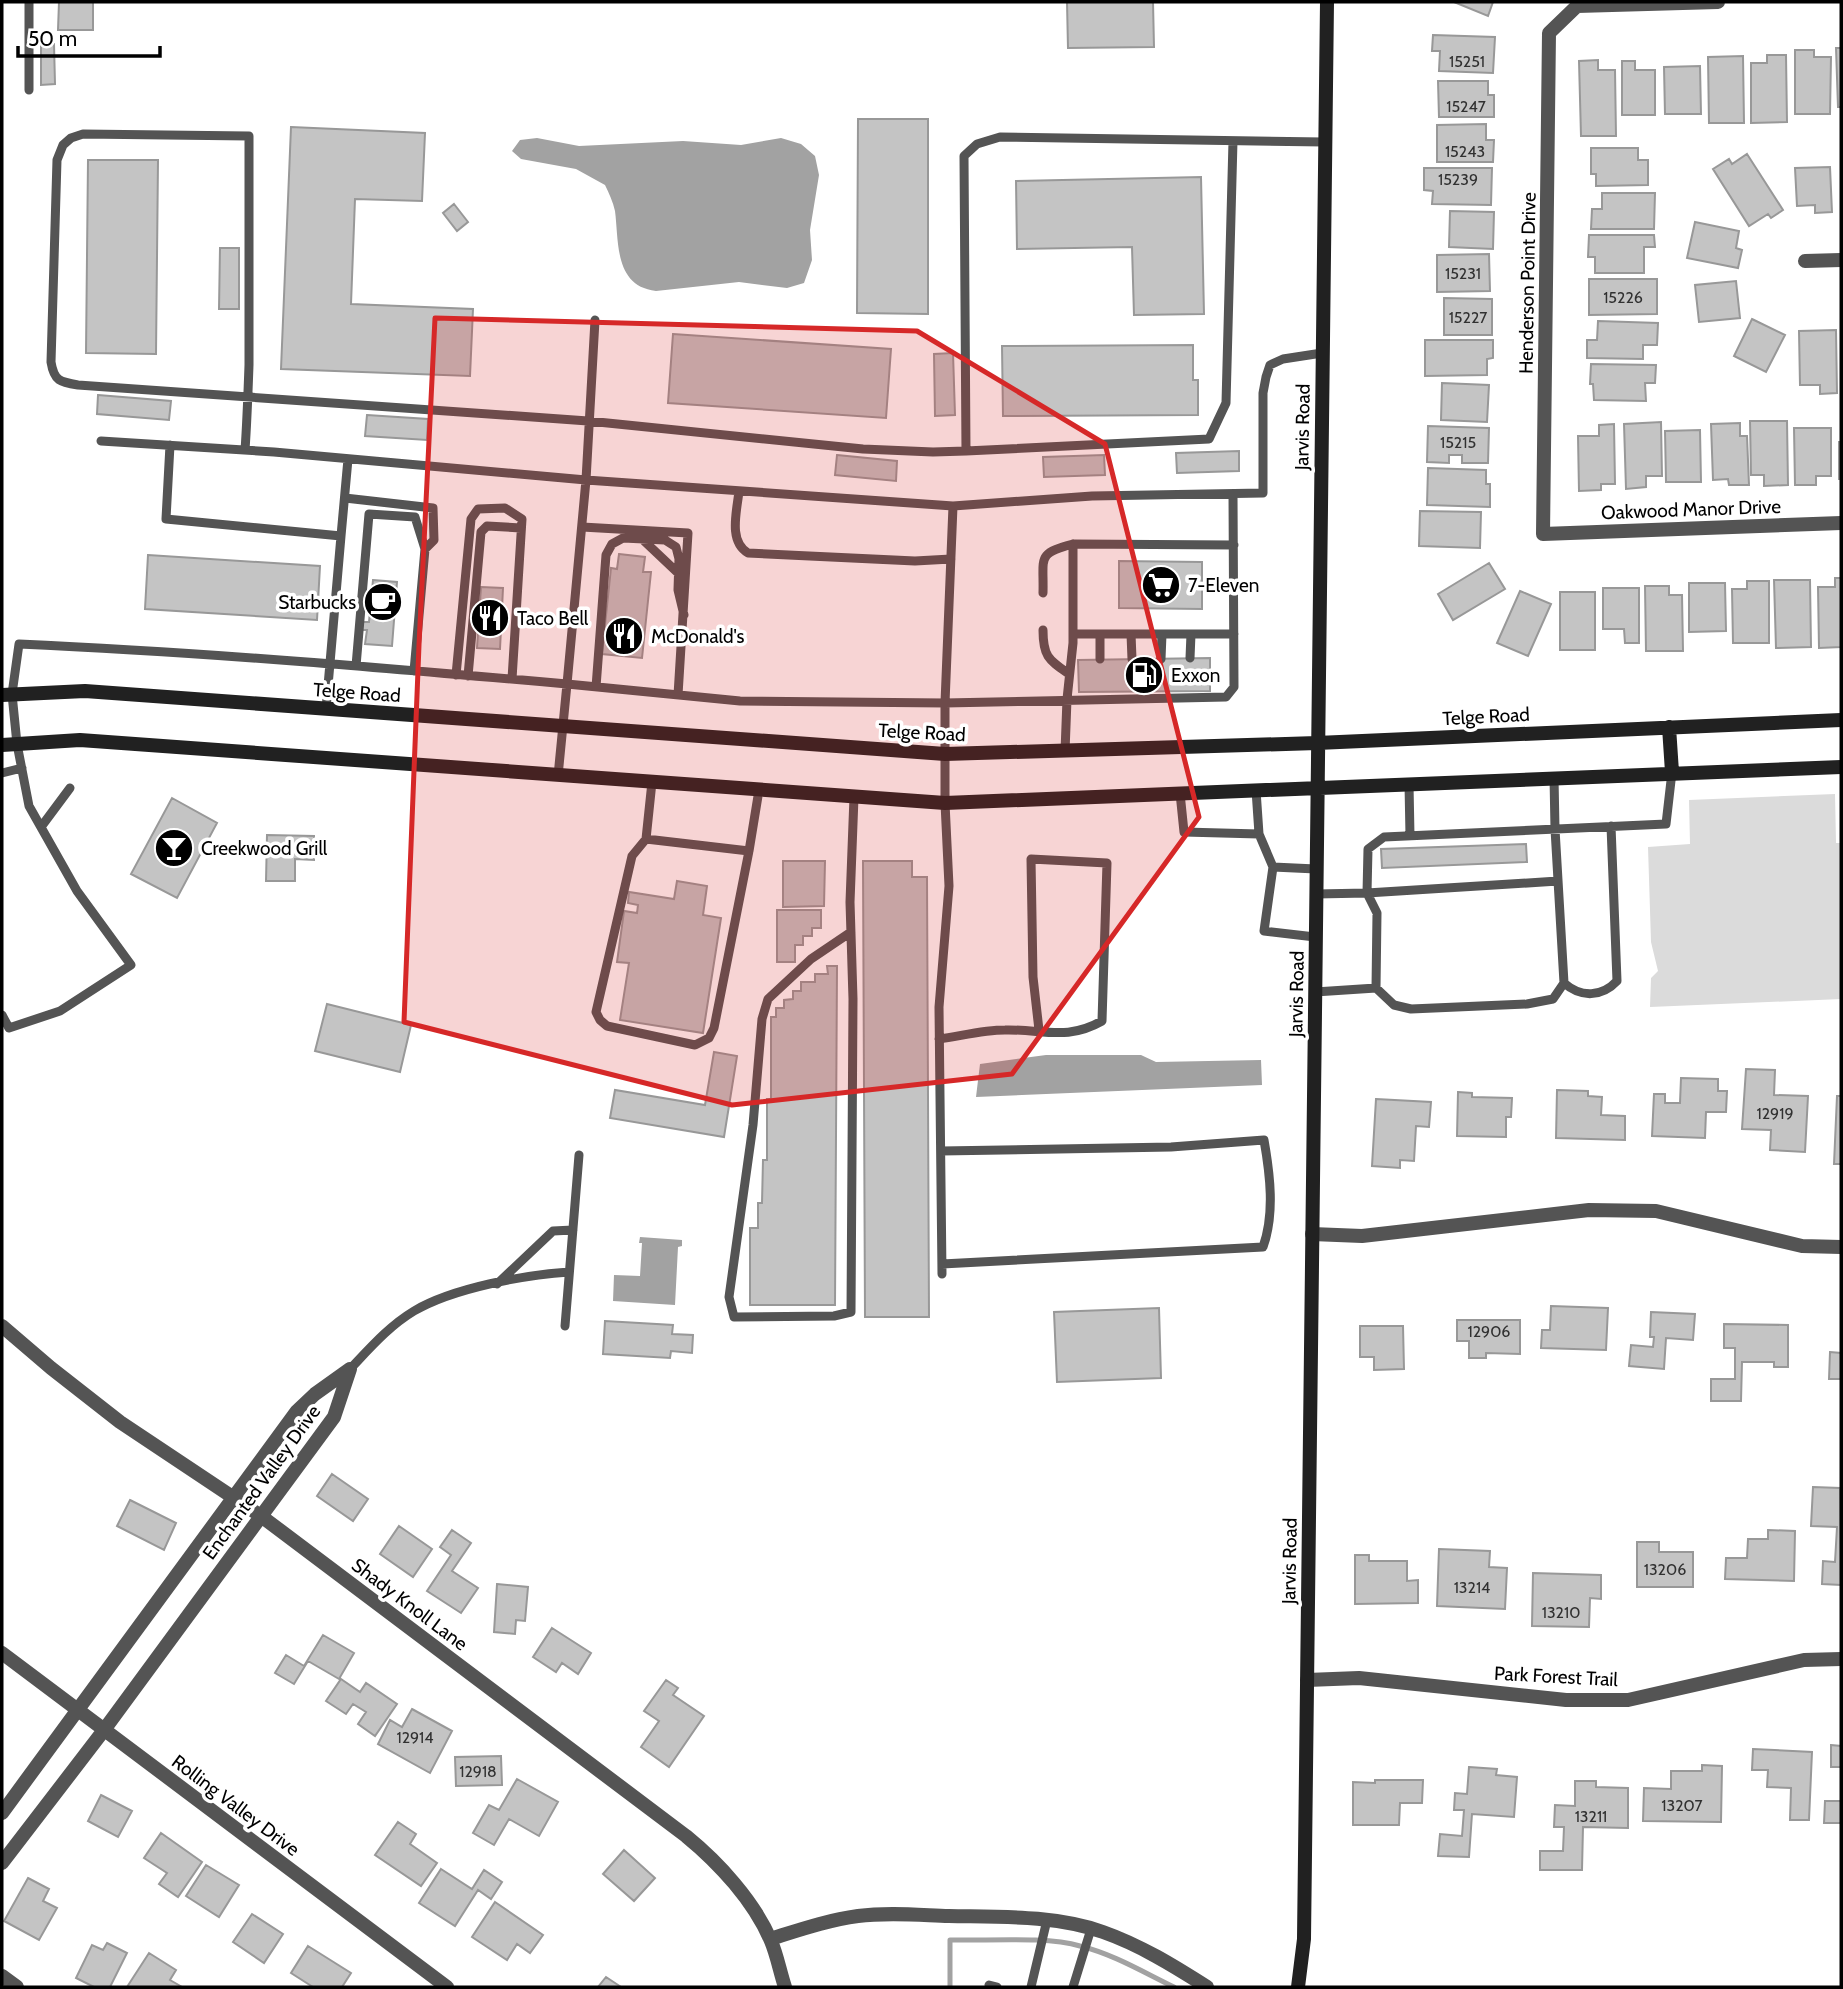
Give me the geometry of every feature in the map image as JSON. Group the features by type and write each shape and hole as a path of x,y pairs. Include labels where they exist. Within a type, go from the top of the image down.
{"main road":[{"name":"Jarvis Road","path":"1298,1987 1304,1939 1327,2"},
{"name":"Telge Road","path":"7,695 85,691 945,754 1317,743 1841,720"},
{"path":"1669,727 1672,772"},
{"path":"2,745 80,740 945,803 1841,767"}],"street":[{"name":"Henderson Point Drive","path":"1543,534 1549,33 1577,6 1717,2"},
{"path":"1805,261 1841,260"},
{"name":"Oakwood Manor Drive","path":"1543,534 1841,523"},
{"path":"1312,1234 1362,1236 1589,1210 1656,1211 1802,1246 1841,1247"},
{"name":"Shady Knoll Lane","path":"2,1326 120,1422 261,1516 707,1853 745,1898 770,1939 785,1987"},
{"name":"Enchanted Valley Drive","path":"2,1813 297,1411 315,1394 351,1369"},
{"name":"Enchanted Valley Drive","path":"2,1863 104,1730 334,1417 351,1369"},
{"name":"Rolling Valley Drive","path":"2,1653 447,1987"},
{"name":"Park Forest Trail","path":"1307,1680 1359,1678 1566,1700 1628,1700 1804,1660 1841,1659"},
{"path":"770,1939 860,1915 1047,1920 1091,1929 1129,1942 1207,1987"},
{"path":"2,1976 17,1987"}],"lane":[{"path":"29,2 29,90"},
{"path":"245,450 248,396 249,136 83,134 71,138 63,145 57,160 55,189 51,362 53,373 62,382 78,385 248,396 588,421 863,449 933,452 1209,439 1226,403 1233,141"},
{"path":"966,451 964,156 977,144 1000,136 1324,142"},
{"path":"558,776 586,480 595,320"},
{"path":"102,441 953,506 1092,496 1263,493 1263,393 1270,365 1283,359 1322,354"},
{"path":"170,445 166,519 341,536"},
{"path":"326,709 348,459"},
{"path":"739,491 735,538 740,548 748,552 915,561 951,559"},
{"path":"2,1015 9,1028 60,1012 131,965 77,891 29,806 7,695 19,644 331,664 740,701 945,703 1067,699 1100,695 1190,694 1226,697 1234,687 1233,494"},
{"path":"345,499 433,508 434,540 425,549"},
{"path":"941,1152 1171,1147 1264,1140 1270,1172 1267,1229 1263,1247 942,1269 939,1007 949,886 945,803 945,703 953,506"},
{"path":"456,675 471,519 478,509 505,508 522,524"},
{"path":"356,666 369,514 415,517 425,549 414,671"},
{"path":"468,676 481,532 487,526 522,524"},
{"path":"512,679 522,524"},
{"path":"582,527 688,533 678,695"},
{"path":"596,687 606,555 612,544 623,538 641,538 665,540 676,547 678,590 684,615"},
{"path":"641,538 678,573"},
{"path":"1043,593 1044,559 1050,550 1073,544 1234,545"},
{"path":"1065,752 1073,634 1073,544"},
{"path":"1043,630 1043,645 1048,659 1069,674"},
{"path":"1073,634 1234,634"},
{"path":"1100,634 1100,659"},
{"path":"1131,634 1132,659"},
{"path":"1161,659 1162,634"},
{"path":"1190,658 1191,634"},
{"path":"2,773 22,768"},
{"path":"1376,988 1377,913 1367,893 1368,849 1384,837 1666,824 1672,772"},
{"path":"1315,992 1376,988 1394,1005 1411,1009 1541,1002 1553,999 1564,983 1554,777"},
{"path":"652,782 646,839 632,856 596,1012 607,1026 695,1045 709,1038 714,1028 759,790"},
{"path":"1409,784 1410,836"},
{"path":"41,827 70,788"},
{"path":"1255,790 1259,834 1273,867 1264,931 1315,937"},
{"path":"1180,793 1184,832 1259,834"},
{"path":"851,932 811,959 768,999 762,1019 753,1125 729,1297 734,1317 834,1316 851,1312 853,999 850,882 854,797"},
{"path":"1564,983 1586,995 1607,992 1617,981 1611,827"},
{"path":"646,839 749,851"},
{"path":"939,1039 1003,1030 1039,1030 1068,1034 1086,1030 1102,1021 1107,863 1031,859 1033,976 1039,1030"},
{"path":"1273,867 1316,869"},
{"path":"1315,894 1558,881"},
{"path":"565,1326 579,1155"},
{"path":"497,1284 552,1231 573,1230"},
{"path":"351,1369 385,1332 414,1311 456,1294 542,1274 569,1272"},
{"path":"1031,1987 1047,1920"},
{"path":"1073,1987 1091,1929"}],"highlighted area":[{"path":"435,318 917,331 1105,444 1199,817 1012,1074 732,1105 404,1022"}],"shaded area":[{"path":"537,138 579,146 683,141 741,145 781,138 801,144 815,156 819,175 810,230 812,260 804,283 787,288 739,282 656,291 642,287 632,281 621,261 615,211 605,185 576,169 521,159 512,151 520,140"},
{"path":"1835,794 1836,843 1841,843 1841,999 1650,1007 1651,978 1658,971 1651,942 1648,847 1690,844 1689,800"},
{"path":"1046,1055 1141,1055 1156,1062 1261,1060 1262,1085 976,1097 980,1064"},
{"path":"640,1237 682,1240 682,1246 678,1247 675,1305 613,1301 614,1275 640,1276"}],"building":[{"path":"59,2 93,2 93,30 58,30"},
{"path":"1067,2 1153,2 1154,47 1068,48"},
{"path":"1454,2 1493,2 1488,16"},
{"path":"1433,35 1495,37 1493,73 1439,71 1440,51 1432,51"},
{"path":"41,44 54,44 55,84 41,85"},
{"path":"1836,48 1841,48 1841,107 1838,107"},
{"path":"1795,50 1814,50 1814,57 1831,57 1830,114 1795,114"},
{"path":"1767,55 1786,55 1787,122 1751,123 1751,63 1767,63"},
{"path":"1743,56 1744,123 1709,123 1708,57"},
{"path":"1598,60 1598,70 1615,70 1616,136 1581,136 1579,61"},
{"path":"1622,61 1635,61 1635,70 1655,70 1655,115 1622,115"},
{"path":"1700,66 1701,114 1665,114 1664,67"},
{"path":"1438,81 1488,81 1488,95 1494,95 1494,117 1439,117"},
{"path":"858,119 928,119 928,314 857,313"},
{"path":"1486,124 1486,140 1494,140 1493,162 1437,162 1437,125"},
{"path":"291,127 425,133 422,201 355,199 351,304 473,309 470,376 281,369"},
{"path":"1591,148 1638,148 1638,160 1648,160 1648,185 1596,186 1596,174 1591,174"},
{"path":"1747,154 1783,210 1771,218 1768,214 1749,226 1713,169 1729,159 1732,164"},
{"path":"88,160 158,160 156,354 86,353"},
{"path":"1830,167 1832,212 1815,213 1815,205 1797,206 1795,168"},
{"path":"1424,168 1492,168 1491,205 1432,204 1433,191 1424,190"},
{"path":"1201,177 1204,314 1134,315 1132,247 1017,249 1016,181"},
{"path":"1602,193 1655,193 1654,229 1591,229 1592,209 1602,209"},
{"path":"454,204 468,222 457,231 443,213"},
{"path":"1450,211 1494,212 1493,249 1449,247"},
{"path":"1695,222 1739,231 1736,248 1742,250 1738,268 1687,258"},
{"path":"1589,235 1654,235 1655,247 1644,247 1644,273 1595,273 1595,257 1588,257"},
{"path":"220,248 239,248 239,309 219,309"},
{"path":"1489,254 1490,291 1437,292 1437,255"},
{"path":"1589,279 1657,279 1657,314 1589,315"},
{"path":"1736,281 1740,318 1699,322 1695,285"},
{"path":"1444,298 1492,299 1492,335 1444,335"},
{"path":"1752,319 1785,335 1766,372 1734,356"},
{"path":"1598,321 1658,323 1657,345 1643,345 1643,359 1587,358 1587,340 1597,340"},
{"path":"1836,330 1837,393 1820,394 1820,385 1800,385 1799,331"},
{"path":"673,334 891,349 886,418 668,403"},
{"path":"1425,340 1493,340 1493,358 1487,359 1487,375 1425,376"},
{"path":"1193,345 1193,380 1198,380 1198,415 1003,416 1002,346"},
{"path":"953,353 955,415 935,416 934,354"},
{"path":"1591,364 1656,365 1655,383 1645,383 1646,401 1594,400 1593,384 1590,384"},
{"path":"1442,383 1489,385 1487,422 1441,420"},
{"path":"98,395 171,401 169,420 97,414"},
{"path":"367,415 428,419 427,440 365,436"},
{"path":"1750,421 1787,421 1788,485 1764,486 1764,475 1751,475"},
{"path":"1661,422 1662,476 1646,476 1646,487 1626,489 1624,424"},
{"path":"1740,423 1740,436 1747,436 1749,485 1729,485 1728,479 1713,480 1711,424"},
{"path":"1614,424 1615,484 1601,484 1601,490 1579,491 1578,436 1599,436 1599,425"},
{"path":"1428,426 1489,428 1488,463 1462,463 1462,455 1449,455 1449,463 1427,462"},
{"path":"1794,428 1831,428 1831,476 1816,476 1816,485 1795,485"},
{"path":"1700,430 1701,482 1666,482 1665,431"},
{"path":"1841,442 1841,479 1839,479"},
{"path":"1239,451 1239,471 1177,473 1176,453"},
{"path":"837,455 897,461 896,481 835,475"},
{"path":"1104,455 1105,475 1044,477 1043,457"},
{"path":"1428,468 1486,470 1486,484 1490,484 1490,507 1427,505"},
{"path":"1420,511 1481,512 1480,548 1419,546"},
{"path":"619,554 645,557 643,572 651,572 642,658 602,654 611,568 617,569"},
{"path":"148,555 320,566 317,620 145,609"},
{"name":"7-Eleven","path":"1119,561 1202,562 1202,609 1119,608"},
{"path":"1489,563 1505,589 1453,620 1438,594"},
{"path":"1835,578 1841,578 1841,647 1819,648 1818,587 1835,587"},
{"name":"Starbucks","path":"373,580 397,582 392,646 365,644 367,630 362,630 363,622 369,622"},
{"path":"1774,580 1810,580 1811,647 1776,648"},
{"path":"1747,581 1769,581 1769,643 1733,643 1732,589 1747,589"},
{"path":"1689,583 1725,583 1726,631 1689,632"},
{"path":"1645,586 1669,586 1669,595 1682,595 1683,651 1646,651"},
{"name":"Taco Bell","path":"481,587 503,588 500,649 477,648"},
{"path":"1603,588 1639,588 1639,643 1625,643 1624,629 1603,629"},
{"path":"1520,591 1551,604 1528,656 1497,643"},
{"path":"1560,592 1595,592 1595,650 1560,650"},
{"name":"Exxon","path":"1210,658 1210,691 1079,692 1078,660"},
{"name":"Creekwood Grill","path":"172,798 217,823 177,898 131,874"},
{"path":"267,835 314,836 314,860 295,859 295,881 266,881"},
{"path":"1526,844 1527,862 1382,868 1381,849"},
{"path":"783,861 825,861 824,906 783,907"},
{"path":"863,861 912,861 912,877 927,877 929,1317 865,1317"},
{"path":"677,881 707,886 703,915 721,918 703,1033 620,1020 629,963 617,962 624,911 637,913 638,905 628,903 629,892 674,899"},
{"path":"777,910 821,910 821,928 812,928 812,936 803,936 803,945 795,945 795,962 777,962"},
{"path":"827,966 837,966 835,1305 750,1305 750,1228 758,1228 758,1203 762,1203 763,1160 767,1160 767,1099 771,1099 771,1017 776,1017 776,1008 784,1008 784,1000 793,999 793,991 801,991 801,982 815,982 815,974 828,974"},
{"path":"327,1004 411,1025 400,1072 315,1051"},
{"path":"714,1052 737,1056 724,1137 610,1118 615,1090 705,1105"},
{"path":"1746,1069 1775,1070 1774,1095 1808,1096 1805,1152 1770,1150 1771,1130 1742,1129"},
{"path":"1681,1078 1718,1079 1718,1091 1727,1091 1726,1112 1706,1112 1705,1138 1652,1136 1654,1094 1665,1094 1665,1103 1680,1103"},
{"path":"1557,1090 1588,1091 1588,1096 1602,1097 1601,1115 1625,1116 1625,1140 1556,1138"},
{"path":"1458,1092 1472,1093 1472,1097 1512,1098 1511,1117 1506,1117 1506,1137 1457,1136"},
{"path":"1837,1096 1841,1096 1841,1164 1834,1164"},
{"path":"1376,1099 1431,1102 1429,1127 1416,1126 1414,1161 1400,1160 1400,1168 1372,1166"},
{"path":"1551,1306 1608,1308 1606,1350 1541,1348 1542,1330 1550,1330"},
{"path":"1159,1308 1161,1378 1057,1382 1054,1312"},
{"path":"1651,1312 1695,1314 1693,1340 1666,1338 1664,1369 1629,1366 1631,1345 1653,1347 1654,1337 1650,1337"},
{"path":"1457,1320 1520,1320 1520,1354 1486,1353 1486,1358 1469,1358 1469,1341 1457,1341"},
{"path":"605,1321 673,1325 672,1334 693,1335 692,1353 671,1351 670,1358 603,1354"},
{"path":"1724,1324 1788,1325 1788,1367 1774,1367 1774,1362 1742,1362 1741,1401 1711,1401 1711,1379 1735,1379 1735,1348 1724,1348"},
{"path":"1360,1326 1403,1326 1404,1369 1374,1370 1374,1357 1360,1357"},
{"path":"1830,1352 1841,1353 1841,1379 1829,1379"},
{"path":"332,1474 368,1499 353,1521 317,1496"},
{"path":"1813,1487 1840,1488 1841,1585 1822,1584 1823,1561 1835,1562 1837,1527 1811,1526"},
{"path":"130,1500 176,1523 164,1550 117,1526"},
{"path":"399,1526 432,1549 413,1577 380,1554"},
{"path":"452,1530 471,1543 452,1571 478,1588 461,1613 427,1591 451,1555 440,1547"},
{"path":"1768,1530 1795,1531 1794,1581 1725,1579 1726,1558 1747,1558 1748,1539 1768,1539"},
{"path":"1637,1542 1659,1542 1659,1552 1693,1552 1693,1587 1637,1587"},
{"path":"1439,1549 1490,1551 1489,1567 1507,1568 1505,1609 1437,1606"},
{"path":"1355,1555 1369,1555 1369,1561 1407,1561 1407,1581 1418,1580 1418,1603 1355,1604"},
{"path":"1533,1573 1601,1575 1601,1599 1590,1598 1589,1627 1532,1626"},
{"path":"497,1584 528,1587 525,1621 516,1620 515,1634 494,1632"},
{"path":"552,1628 591,1653 578,1674 562,1663 556,1672 533,1657"},
{"path":"323,1635 354,1653 339,1679 308,1661 294,1684 275,1673 286,1655 304,1666"},
{"path":"341,1679 360,1692 366,1683 397,1704 375,1736 358,1724 366,1712 353,1704 346,1714 326,1701"},
{"path":"666,1680 678,1688 673,1695 704,1716 669,1767 641,1747 659,1721 644,1711"},
{"path":"412,1709 452,1731 430,1773 378,1744 390,1720 402,1727"},
{"path":"1831,1745 1841,1746 1841,1767 1831,1767"},
{"path":"1753,1749 1812,1752 1809,1820 1790,1820 1791,1788 1767,1787 1768,1770 1752,1770"},
{"path":"501,1756 502,1785 456,1786 455,1757"},
{"path":"1702,1765 1722,1766 1721,1822 1643,1821 1644,1788 1671,1789 1671,1771 1702,1771"},
{"path":"1469,1767 1497,1769 1496,1775 1517,1777 1514,1817 1472,1814 1469,1857 1438,1856 1440,1834 1462,1836 1464,1810 1454,1810 1455,1793 1467,1794"},
{"path":"517,1779 558,1802 539,1836 509,1819 494,1845 473,1833 489,1805 499,1810"},
{"path":"1375,1780 1423,1780 1422,1803 1400,1803 1399,1825 1353,1825 1353,1782 1375,1783"},
{"path":"1575,1781 1596,1781 1596,1787 1628,1788 1628,1828 1583,1827 1582,1870 1540,1870 1540,1851 1563,1851 1564,1827 1554,1827 1555,1805 1575,1806"},
{"path":"101,1795 132,1811 118,1837 88,1821"},
{"path":"1825,1801 1841,1801 1841,1823 1824,1823"},
{"path":"398,1822 416,1834 410,1844 437,1863 421,1886 375,1855"},
{"path":"161,1833 202,1862 178,1897 159,1884 167,1873 144,1858"},
{"path":"624,1850 655,1878 634,1901 603,1874"},
{"path":"206,1865 239,1885 219,1917 186,1896"},
{"path":"441,1869 472,1889 484,1870 502,1882 491,1899 478,1890 455,1926 419,1903"},
{"path":"28,1878 49,1889 43,1901 57,1908 39,1940 4,1921"},
{"path":"495,1902 543,1935 530,1953 517,1944 507,1960 472,1937"},
{"path":"252,1914 283,1934 264,1963 233,1942"},
{"path":"107,1943 127,1953 110,1987 94,1987 76,1978 92,1945 103,1950"},
{"path":"308,1946 351,1973 342,1987 313,1987 291,1973"},
{"path":"149,1953 176,1970 170,1980 182,1987 127,1987"},
{"path":"606,1977 621,1987 598,1987"}],"waterway":[{"path":"950,1987 950,1940 1066,1943 1092,1949 1174,1987"}],"place":[{"name":"7-Eleven","path":"1161,585"},
{"name":"Starbucks","path":"383,602"},
{"name":"Taco Bell","path":"490,618"},
{"name":"McDonald's","path":"624,636"},
{"name":"Exxon","path":"1144,675"},
{"name":"Creekwood Grill","path":"174,848"}]}
